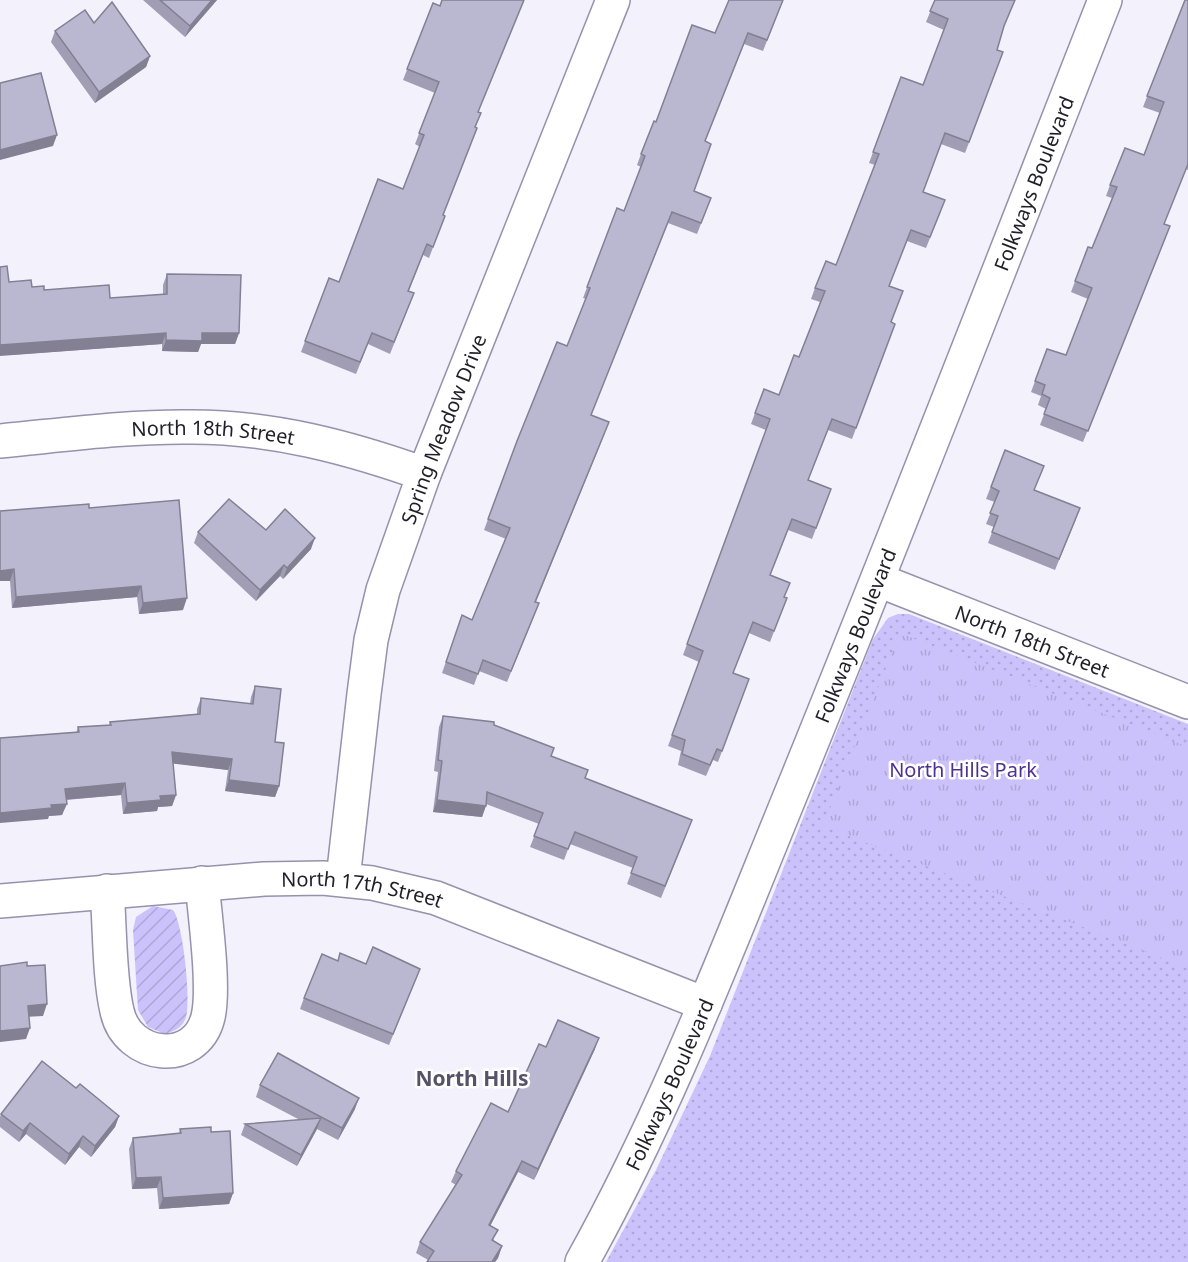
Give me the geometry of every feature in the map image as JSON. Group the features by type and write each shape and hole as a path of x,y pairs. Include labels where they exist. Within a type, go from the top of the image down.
{"street":[{"name":"Spring Meadow Drive","path":"343,879 371,640 383,590 424,474 613,0"},
{"name":"Folkways Boulevard","path":"582,1262 644,1144 705,1004 878,580 1105,0"},
{"name":"North 18th Street","path":"0,441 157,428 236,429 288,435 337,446 424,474"},
{"name":"North 18th Street","path":"878,580 1188,702"},
{"name":"North 17th Street","path":"0,901 264,879 343,879 436,898 705,1004"},
{"path":"107,891 117,1011 125,1031 136,1043 154,1051 170,1051 194,1040 200,1034 208,1017 210,998 202,884"}],"green space":[{"path":"898,614 909,614 1188,724 1188,1262 606,1262 656,1170 710,1056 873,639 888,618"},
{"name":"North Hills Park","path":"900,633 1188,747 1188,968 823,826"},
{"path":"153,906 173,910 180,930 185,962 186,1017 178,1028 165,1034 148,1027 138,1010 133,930 136,917"}],"building":[{"path":"160,0 212,0 190,26"},
{"path":"442,0 524,0 478,112 481,113 475,127 477,128 433,247 427,244 408,291 414,293 394,342 372,333 360,362 305,341 329,278 339,282 378,179 403,189 424,135 419,133 439,82 407,69 433,3 440,6"},
{"path":"729,0 783,0 767,40 748,33 705,141 711,144 694,191 711,198 701,223 672,212 591,415 609,422 535,602 539,603 511,671 483,660 478,674 446,662 462,615 472,620 510,528 488,519 517,441 557,342 567,346 590,288 587,287 617,208 624,211 645,156 641,154 654,121 656,122 692,25 715,33"},
{"path":"935,0 1015,0 997,50 1003,52 969,142 945,133 923,192 945,200 930,237 911,230 889,286 903,291 891,322 895,324 856,428 832,419 808,480 831,489 816,528 792,519 770,575 790,583 784,597 787,598 774,631 753,622 733,673 749,679 722,751 717,749 710,765 682,754 685,740 672,735 703,651 687,644 770,419 755,413 764,389 779,395 794,355 799,357 825,291 815,288 826,261 836,265 879,154 873,152 901,77 923,85 948,19 930,11"},
{"path":"1185,0 1188,0 1188,164 1164,224 1170,226 1088,431 1044,414 1050,398 1042,394 1045,385 1035,381 1047,349 1066,355 1092,288 1075,281 1088,247 1092,248 1117,187 1110,185 1125,148 1144,155 1164,102 1147,96"},
{"path":"112,2 150,56 99,92 55,31 85,10 94,23"},
{"path":"41,73 57,135 0,150 0,83"},
{"path":"7,266 9,282 31,280 32,287 44,286 44,290 109,285 110,298 167,294 167,274 241,275 239,333 202,333 202,341 166,340 166,333 0,345 0,267"},
{"path":"1005,450 1044,466 1034,490 1080,508 1059,559 992,532 998,516 990,513 999,491 991,487"},
{"path":"229,499 266,530 285,509 315,538 287,568 284,565 260,590 198,532"},
{"path":"179,500 187,598 143,603 141,586 16,597 14,569 0,571 0,511 89,504 89,508"},
{"path":"255,686 281,689 275,742 284,743 279,786 229,780 232,759 172,752 176,795 160,796 161,800 127,803 125,783 65,789 67,804 51,805 52,808 0,813 0,738 79,732 78,727 111,725 110,722 200,714 201,698 253,704"},
{"path":"443,716 494,722 494,725 554,748 551,756 588,770 585,778 692,820 665,886 631,873 637,857 575,832 568,849 534,836 543,813 487,792 486,806 437,800 442,761 438,760"},
{"path":"373,947 420,969 393,1034 304,998 322,954 338,961 340,953 366,964"},
{"path":"27,962 27,966 45,965 47,1004 28,1006 30,1028 0,1031 0,966"},
{"path":"558,1020 599,1038 538,1169 522,1161 489,1225 498,1230 492,1240 502,1246 492,1262 427,1262 434,1251 420,1242 462,1175 456,1171 491,1103 508,1112 539,1044 546,1047"},
{"path":"278,1053 359,1098 342,1128 260,1085"},
{"path":"42,1061 76,1088 80,1084 119,1116 95,1146 83,1136 69,1154 30,1123 23,1131 1,1114"},
{"path":"321,1118 301,1155 245,1124"},
{"path":"211,1127 211,1132 230,1131 233,1193 163,1198 161,1177 136,1178 133,1138 181,1133 180,1129"}],"district":[{"name":"North Hills","path":"472,1078"}]}
